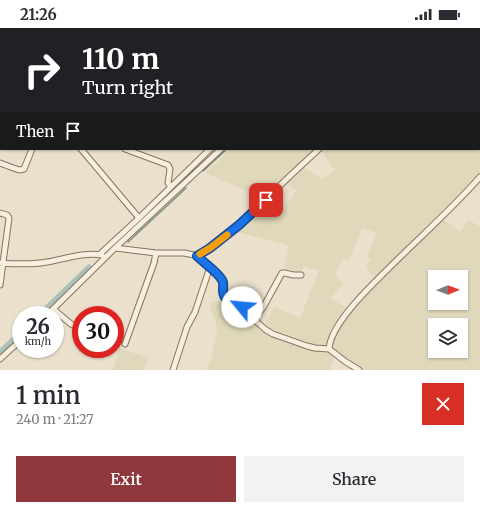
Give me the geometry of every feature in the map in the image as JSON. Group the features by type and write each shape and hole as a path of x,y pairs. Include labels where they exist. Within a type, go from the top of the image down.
{"street":[{"path":"0,163 19,170 24,169 32,150"},
{"path":"82,150 139,218"},
{"path":"128,150 168,165 170,172 168,183 171,187"},
{"path":"100,254 209,150"},
{"path":"56,306 115,248 220,150"},
{"path":"197,256 244,222 318,150"},
{"path":"329,349 329,343 332,335 352,306 465,194 480,177"},
{"path":"0,212 7,215 9,218 0,285"},
{"path":"115,248 156,253 184,253 197,256 210,267 222,281 223,294 226,299 233,304 250,310 256,317 257,322 266,330 307,346 329,349 359,370"},
{"path":"125,344 154,264 156,253"},
{"path":"2,263 40,263 76,256 100,254 107,256"},
{"path":"173,370 187,327 195,312 210,267"},
{"path":"256,317 264,306 280,275 285,273 301,275"},
{"path":"64,318 72,324"},
{"path":"0,359 12,348"}],"shaded area":[{"path":"230,150 316,150 265,198 205,173"},
{"path":"480,150 480,175 375,277 370,273 366,266 371,259 367,256 377,233 362,228 349,260 343,259 335,274 343,284 330,298 346,308 330,333 327,345 317,345 268,327 266,323 274,307 300,318 319,271 304,266 301,272 284,268 289,246 235,231 267,200 285,207 297,190 285,183 301,166 322,179 335,170 322,152 319,151"},
{"path":"442,218 460,232 469,220 480,227 480,370 363,370 358,365 333,349 331,345 333,338 350,314 377,283"},
{"path":"223,300 251,313 257,326 265,331 327,351 334,356 330,370 206,370 212,355 217,331 215,320 210,308 210,303"},
{"path":"124,349 148,358 143,370 113,370 117,358 124,358"}],"waterway":[{"path":"203,171 226,150"},
{"path":"128,242 186,188"},
{"path":"48,306 89,267"},
{"path":"0,352 12,341"}],"slow traffic":[{"path":"200,254 227,235"}],"route":[{"path":"242,307 231,303 226,299 223,294 222,280 197,256 244,222 266,200"}]}
